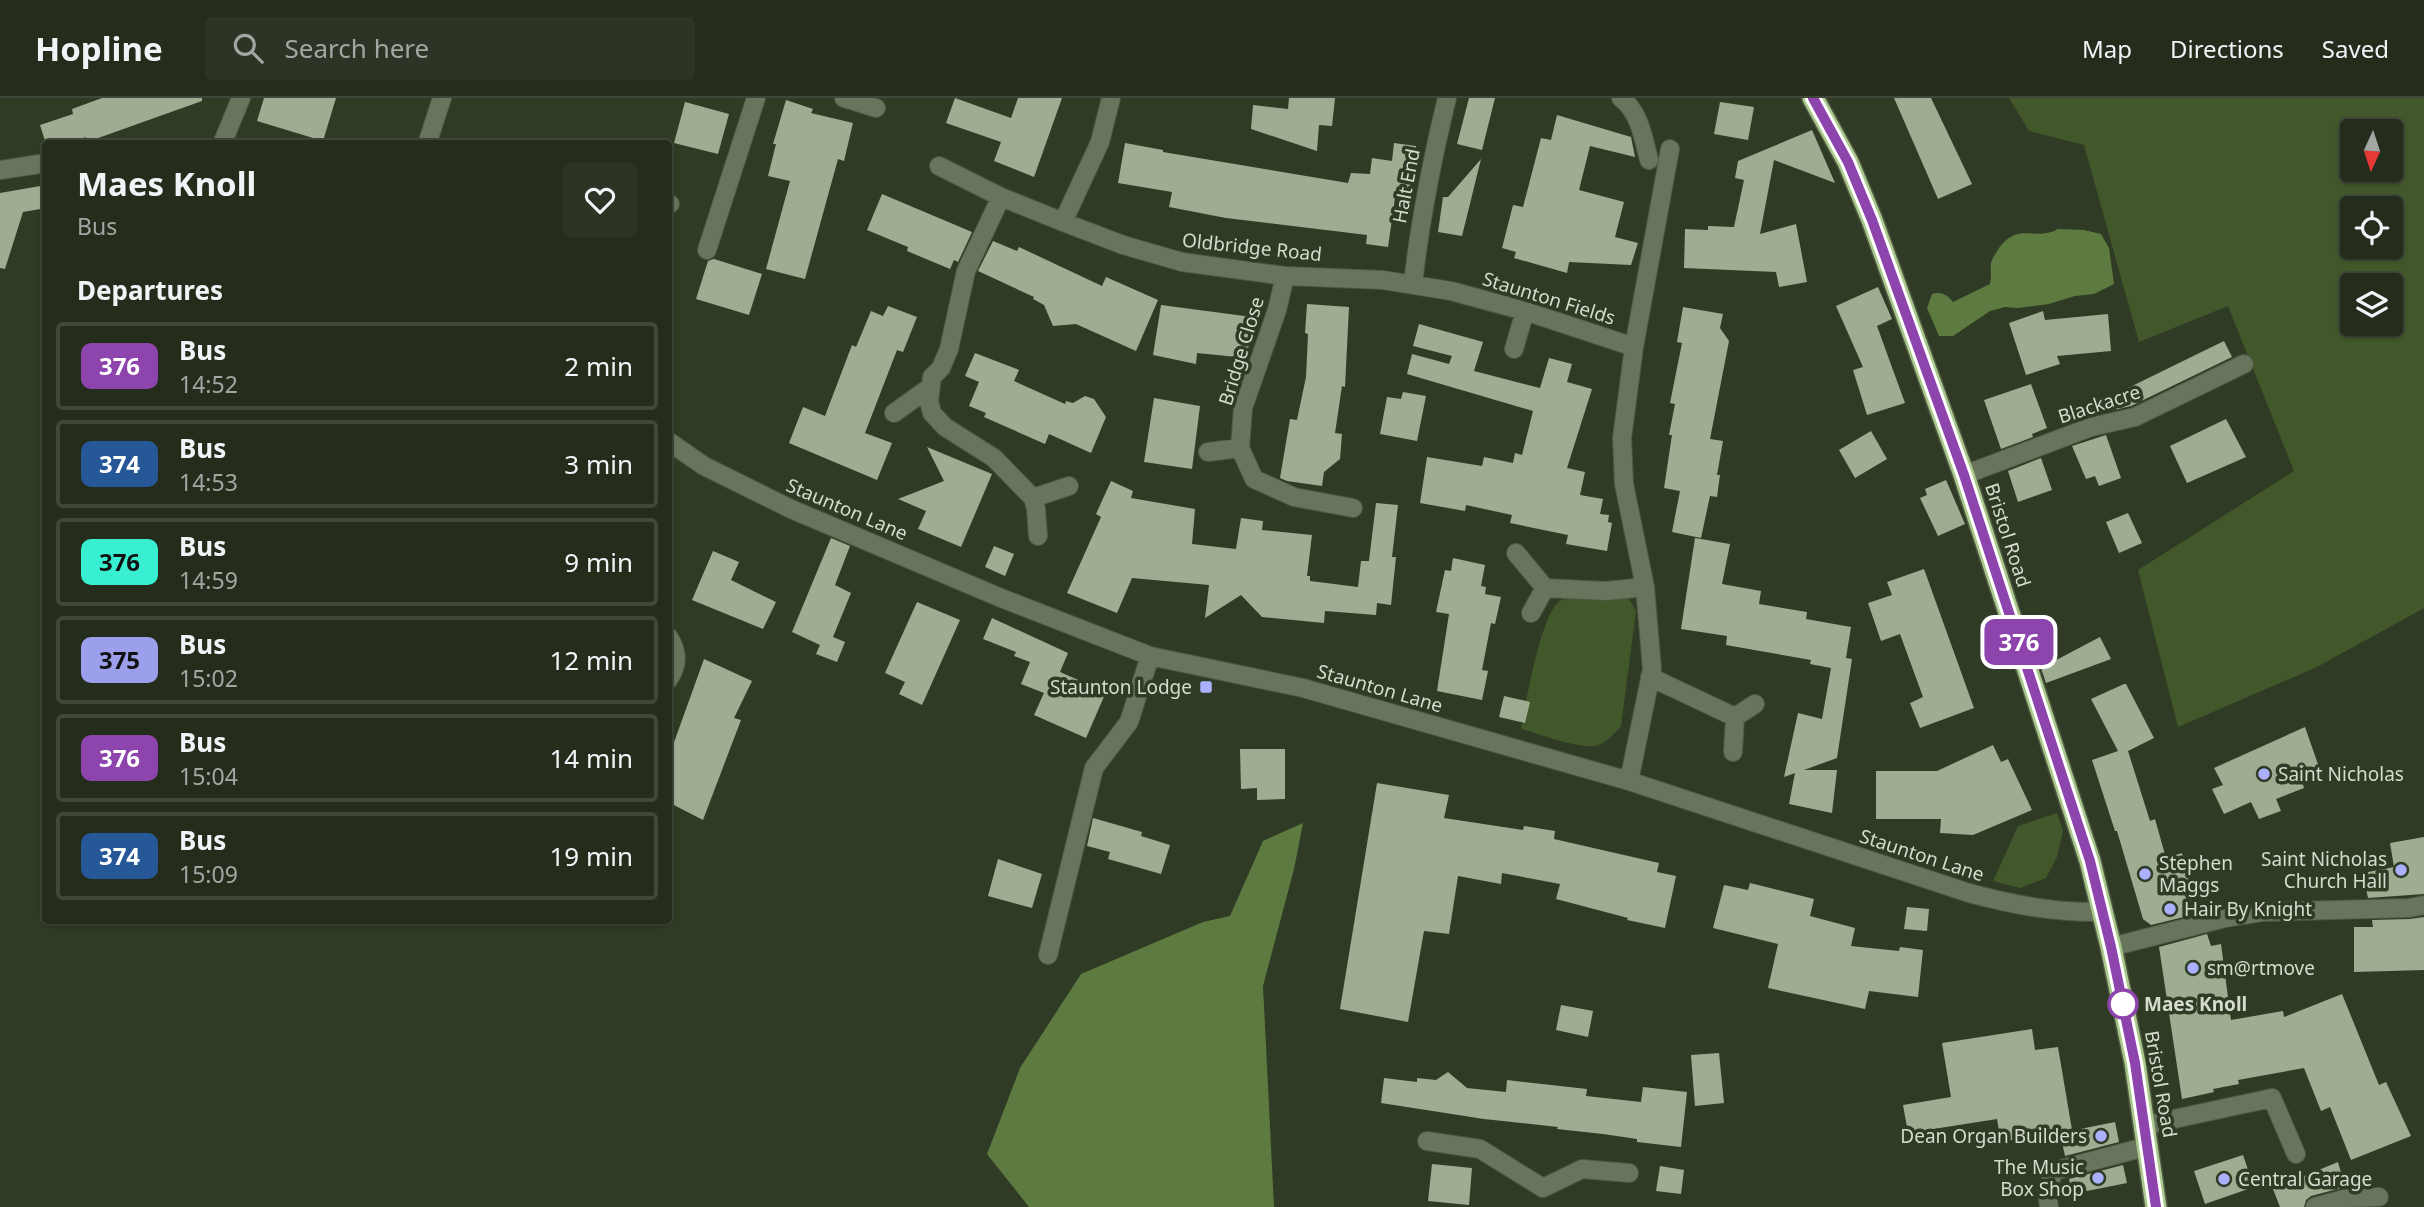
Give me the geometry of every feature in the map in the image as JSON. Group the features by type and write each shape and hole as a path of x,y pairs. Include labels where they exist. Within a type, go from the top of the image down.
{"highway":[{"name":"Bristol Road","path":"1813,98 1834,133 1864,197 1964,475 2090,861 2111,947 2146,1125 2156,1207"}],"street":[{"path":"224,140 241,98"},
{"path":"428,140 442,98"},
{"path":"707,250 756,98"},
{"path":"844,98 876,108"},
{"path":"1063,222 1100,142 1111,98"},
{"name":"Halt End","path":"1413,284 1418,232 1447,98"},
{"name":"Staunton Fields","path":"1621,98 1632,107 1656,158 1622,438 1624,484 1645,587 1652,669 1629,781"},
{"path":"0,170 42,164"},
{"name":"Oldbridge Road","path":"939,166 1001,197 1063,222 1124,245 1182,262 1285,276 1371,279 1451,290"},
{"path":"1001,197 966,271 949,349 941,368 932,377 929,401 932,413 945,427 994,458 1033,498 1038,536"},
{"name":"Bridge Close","path":"1285,276 1278,310 1243,408 1240,448 1254,479 1294,497 1353,508"},
{"name":"Staunton Fields","path":"1451,290 1634,347"},
{"path":"1514,349 1525,311"},
{"name":"Blackacre","path":"1964,475 2091,427 2135,417 2244,364"},
{"path":"894,413 929,387"},
{"path":"1208,452 1240,448"},
{"name":"Staunton Lane","path":"672,450 791,509 1001,598 1150,656 1303,688 1629,781 2016,906 2072,913 2102,912"},
{"path":"1033,498 1069,486"},
{"path":"1516,553 1545,589 1606,591 1645,587"},
{"path":"1531,613 1545,589"},
{"path":"672,642 677,660 672,675"},
{"path":"1048,955 1094,768 1129,722 1150,656"},
{"path":"1650,677 1735,717"},
{"path":"1735,717 1755,704"},
{"path":"1733,752 1735,717"},
{"path":"2111,947 2225,918 2262,912 2409,908 2424,905"},
{"path":"2146,1125 2273,1098 2296,1154"},
{"path":"1427,1141 1480,1149 1543,1191 1582,1169 1629,1173"},
{"path":"2049,1207 2047,1191 2054,1171 2149,1146"},
{"path":"2315,1207 2348,1198 2379,1197"}],"green space":[{"path":"2009,98 2424,98 2424,608 2317,667 2178,727 2138,570 2294,471 2228,306 2139,342 2084,145 2029,131"},
{"path":"2058,229 2101,234 2109,248 2114,284 2094,294 2075,296 2049,304 2005,307 1990,311 1953,336 1939,336 1927,308 1932,294 1944,294 1953,302 1990,284 1992,261 2006,240 2013,235 2042,234"},
{"path":"1616,595 1629,599 1636,611 1621,726 1606,741 1594,746 1567,743 1521,729 1535,659 1554,608 1565,599"},
{"path":"2057,813 2063,831 2057,857 2046,878 2020,888 1993,881 2018,826"},
{"path":"1303,823 1294,869 1263,986 1274,1207 1029,1207 987,1154 1020,1068 1081,974 1203,922 1230,916 1263,841"}],"building":[{"path":"102,98 202,98 202,101 93,140 87,140 86,137 77,140 45,140 40,125 73,114 72,109"},
{"path":"264,98 336,98 323,140 257,121"},
{"path":"955,98 1011,118 1018,98 1062,98 1034,177 994,161 1001,142 946,123"},
{"path":"1289,98 1335,98 1332,126 1319,125 1317,151 1251,129 1253,105 1288,109"},
{"path":"1469,98 1495,98 1482,150 1457,144"},
{"path":"1894,98 1931,98 1972,184 1938,199"},
{"path":"786,100 813,109 811,113 853,123 844,161 838,159 805,279 766,269 790,181 768,176 776,144 773,144"},
{"path":"685,102 729,114 718,154 674,143"},
{"path":"1720,102 1754,107 1748,140 1714,134"},
{"path":"1557,115 1631,137 1635,157 1590,146 1579,190 1624,202 1615,237 1638,243 1631,265 1569,262 1567,273 1514,258 1516,252 1502,248 1513,205 1523,207 1541,138 1551,140"},
{"path":"1812,130 1835,183 1774,160 1760,234 1796,224 1807,282 1779,287 1776,272 1684,268 1685,229 1734,227 1744,180 1735,178 1738,161"},
{"path":"1125,143 1163,152 1348,183 1351,173 1370,174 1372,158 1392,161 1394,143 1416,146 1409,200 1395,198 1388,247 1366,244 1367,235 1226,218 1169,207 1172,192 1118,183"},
{"path":"1481,159 1462,236 1438,232 1443,197 1448,197"},
{"path":"42,186 42,209 23,212 5,269 0,268 0,193"},
{"path":"882,194 972,232 958,262 954,260 950,269 867,230"},
{"path":"993,241 1017,251 1019,247 1102,286 1106,277 1158,300 1136,351 1076,324 1053,326 1044,305 1033,299 1034,297 978,271"},
{"path":"714,259 762,274 749,315 696,299 708,261"},
{"path":"1878,287 1892,319 1877,326 1905,403 1867,415 1853,370 1863,367 1836,306"},
{"path":"1307,304 1349,307 1345,387 1342,386 1335,433 1342,434 1340,459 1324,472 1322,486 1280,478 1290,419 1297,420 1306,377"},
{"path":"1161,305 1252,317 1247,358 1197,353 1196,364 1153,355"},
{"path":"888,306 917,317 903,352 897,350 865,433 892,443 877,480 789,443 803,407 825,416 852,345 856,347 871,311 883,316"},
{"path":"1683,307 1723,314 1720,328 1729,341 1710,439 1723,441 1717,475 1720,475 1717,497 1710,496 1701,538 1672,532 1680,491 1664,488 1675,404 1670,403 1682,343 1677,342"},
{"path":"2043,311 2045,320 2108,314 2111,351 2057,356 2060,364 2026,375 2009,323"},
{"path":"1419,324 1483,342 1474,371 1540,388 1549,358 1572,364 1567,382 1592,389 1567,468 1585,472 1580,495 1603,499 1600,514 1609,515 1608,522 1612,523 1607,551 1566,544 1568,535 1510,523 1512,515 1466,505 1465,511 1420,503 1427,457 1482,466 1484,457 1513,463 1515,453 1522,455 1533,411 1407,374 1412,354 1449,364 1452,356 1413,346"},
{"path":"2224,341 2232,357 2131,406 2088,416 2085,409"},
{"path":"975,353 1019,370 1014,381 1065,404 1066,401 1073,403 1085,396 1094,399 1106,417 1091,453 1049,434 1045,444 984,417 986,413 969,406 979,382 965,376"},
{"path":"2031,384 2047,428 2032,434 2033,437 2001,449 1984,400"},
{"path":"1403,392 1426,396 1417,441 1380,434 1387,397 1401,399"},
{"path":"1154,398 1200,406 1192,469 1144,462"},
{"path":"2226,419 2246,457 2187,483 2170,446"},
{"path":"1871,431 1887,459 1855,478 1839,450"},
{"path":"2106,435 2121,478 2099,486 2095,476 2086,479 2072,446"},
{"path":"927,447 992,474 961,547 918,529 926,511 898,499 944,481"},
{"path":"2041,458 2052,490 2018,502 2008,471"},
{"path":"1946,480 1965,524 1938,536 1920,498 1927,495 1925,489"},
{"path":"1111,481 1133,491 1131,498 1195,509 1192,544 1236,549 1241,518 1263,521 1262,530 1312,535 1307,576 1310,576 1310,581 1358,587 1361,561 1369,561 1376,503 1398,505 1392,557 1396,557 1391,605 1377,603 1376,615 1325,611 1324,623 1262,617 1241,595 1205,618 1209,585 1132,578 1117,613 1067,593 1101,517 1096,514"},
{"path":"2128,513 2142,543 2119,553 2106,522"},
{"path":"831,538 850,546 835,585 851,593 833,637 845,642 837,662 816,654 820,645 792,632"},
{"path":"1695,538 1730,544 1722,584 1761,591 1759,604 1807,612 1806,619 1851,627 1846,658 1852,659 1837,758 1804,770 1837,770 1832,813 1789,804 1795,773 1784,777 1798,713 1822,719 1831,668 1810,664 1811,660 1726,645 1727,636 1681,629"},
{"path":"994,546 1014,554 1005,576 985,567"},
{"path":"713,551 739,562 731,580 776,602 763,629 692,600"},
{"path":"1453,558 1485,565 1481,586 1486,587 1485,594 1501,597 1495,624 1491,623 1482,670 1488,671 1482,700 1437,691 1449,614 1436,612 1445,570 1451,571"},
{"path":"1924,569 1974,708 1920,728 1910,703 1923,697 1900,634 1881,641 1868,603 1892,595 1887,582"},
{"path":"917,602 960,620 922,705 899,694 905,682 885,673"},
{"path":"992,618 1068,653 1060,672 1106,692 1086,738 1034,715 1044,693 1021,684 1030,662 1014,656 1016,652 983,639"},
{"path":"2100,637 2111,659 2046,683 2041,668"},
{"path":"704,659 752,681 734,718 741,720 703,820 672,804 672,748"},
{"path":"2124,684 2154,738 2128,751 2150,821 2155,819 2166,858 2182,853 2200,913 2151,925 2143,919 2117,831 2092,760 2118,751 2091,699"},
{"path":"1504,696 1530,702 1525,723 1499,717"},
{"name":"Saint Nicholas","path":"2305,727 2320,770 2301,778 2304,788 2276,799 2281,811 2259,819 2251,802 2224,814 2212,789 2223,785 2214,768"},
{"path":"1993,745 2001,762 2008,759 2032,810 1973,835 1940,833 1941,819 1876,819 1876,771 1937,771"},
{"path":"1240,749 1285,749 1285,799 1257,800 1257,788 1241,789"},
{"path":"1377,783 1449,795 1444,818 1523,830 1524,826 1555,831 1554,839 1659,863 1657,872 1676,876 1665,928 1556,899 1560,884 1502,873 1501,884 1458,876 1449,934 1424,931 1408,1022 1340,1009"},
{"path":"1093,818 1142,832 1141,836 1170,845 1161,874 1108,859 1110,852 1087,846"},
{"name":"Saint Nicholas Church Hall","path":"2424,837 2424,894 2368,898 2363,873 2394,867 2390,843"},
{"path":"998,859 1042,874 1032,908 988,896"},
{"path":"1750,883 1814,899 1810,916 1855,928 1851,946 1899,951 1900,947 1923,950 1918,997 1869,991 1865,1009 1768,988 1778,944 1713,928 1724,885 1748,890"},
{"path":"1907,907 1929,909 1927,931 1904,929"},
{"path":"2424,917 2424,970 2354,972 2354,927 2373,927 2372,920"},
{"path":"2207,934 2211,946 2221,944 2231,1020 2283,1011 2284,1017 2342,994 2379,1085 2386,1082 2411,1136 2351,1160 2330,1107 2321,1111 2304,1068 2238,1080 2239,1084 2182,1099 2159,947"},
{"path":"1561,1005 1593,1011 1588,1037 1556,1030"},
{"path":"2032,1029 2035,1050 2058,1047 2072,1130 2001,1142 1997,1119 1908,1133 1903,1105 1951,1097 1942,1043"},
{"path":"1719,1053 1724,1103 1695,1106 1691,1055"},
{"path":"1448,1072 1467,1088 1506,1092 1507,1080 1587,1089 1586,1096 1641,1102 1643,1087 1687,1092 1681,1147 1381,1103 1384,1078 1417,1082 1417,1078 1436,1080"},
{"path":"2115,1122 2119,1142 2065,1156 2060,1133"},
{"name":"Central Garage","path":"2243,1155 2254,1187 2205,1204 2194,1171"},
{"path":"2338,1162 2345,1187 2311,1196 2304,1207 2280,1207 2273,1189"},
{"path":"1432,1164 1472,1168 1469,1205 1428,1201"},
{"name":"The Music Box Shop","path":"2123,1165 2127,1183 2072,1194 2069,1179"},
{"path":"1660,1166 1684,1170 1681,1194 1656,1191"}],"bus line":[{"name":"376","path":"1813,98 1834,133 1872,220 1964,475 2090,861 2135,1063 2156,1207"}],"place":[{"name":"Staunton Lodge","path":"1206,687"},
{"name":"Saint Nicholas","path":"2264,774"},
{"name":"Saint Nicholas Church Hall","path":"2401,870"},
{"name":"Stephen Maggs","path":"2145,874"},
{"name":"Hair By Knight","path":"2170,909"},
{"name":"sm@rtmove","path":"2193,968"},
{"name":"Maes Knoll","path":"2123,1004"},
{"name":"Dean Organ Builders","path":"2101,1136"},
{"name":"The Music Box Shop","path":"2098,1178"},
{"name":"Central Garage","path":"2224,1179"}]}
